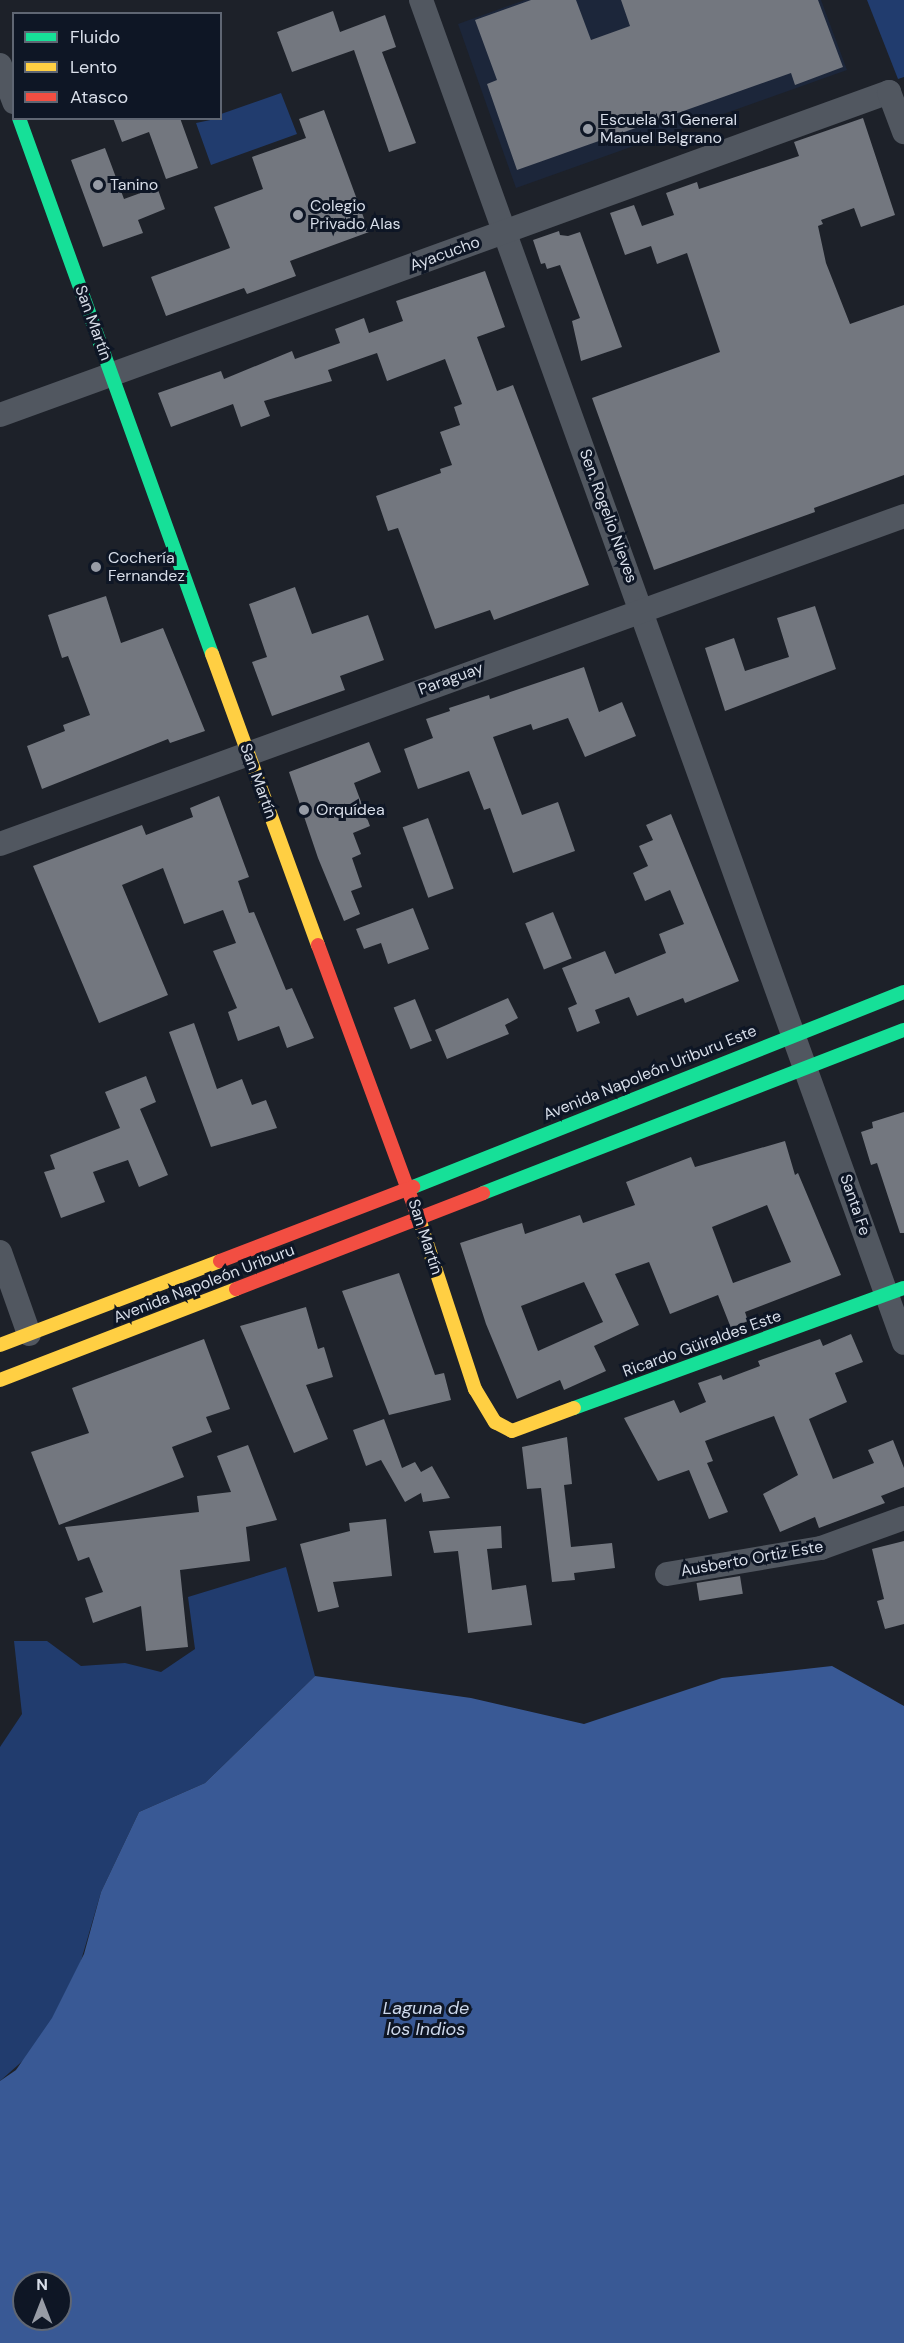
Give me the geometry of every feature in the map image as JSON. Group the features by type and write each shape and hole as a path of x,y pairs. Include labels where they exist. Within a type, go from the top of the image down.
{"main road":[{"name":"San Martín","path":"20,120 247,752 409,1189 475,1389 495,1422 512,1431"},
{"name":"Avenida Napoleón Uriburu Este","path":"409,1189 795,1033 904,992"},
{"path":"419,1218 904,1030"},
{"name":"Avenida Napoleón Uriburu","path":"0,1345 409,1189"},
{"name":"Avenida Napoleón Uriburu","path":"0,1380 419,1218"},
{"name":"Ricardo Güiraldes Este","path":"512,1431 896,1291"}],"street":[{"name":"Sen. Rogelio Nieves","path":"421,0 795,1033"},
{"path":"0,65 12,97"},
{"name":"Ayacucho","path":"0,415 889,92 904,132"},
{"name":"Paraguay","path":"0,844 247,752 904,516"},
{"name":"Santa Fe","path":"795,1033 896,1291 904,1343"},
{"path":"0,1252 29,1334"},
{"name":"Ausberto Ortiz Este","path":"667,1574 821,1548 904,1518"}],"shaded area":[{"name":"Escuela 31 General Manuel Belgrano","path":"525,0 821,0 847,70 516,188 458,24"},
{"path":"867,0 904,0 904,77 898,79"},
{"path":"281,93 297,134 211,165 196,123 222,120 222,114"},
{"path":"286,1567 315,1676 205,1783 139,1812 101,1892 62,2026 0,2081 0,1747 22,1714 14,1641 47,1641 81,1666 125,1663 161,1672 195,1649 188,1597"}],"water":[{"name":"Laguna de los Indios","path":"832,1666 904,1706 904,2343 0,2343 0,2081 16,2070 52,2018 84,1954 101,1892 139,1812 205,1783 315,1676 471,1698 584,1724 722,1678"}],"building":[{"name":"Escuela 31 General Manuel Belgrano","path":"531,0 576,0 591,40 630,26 621,0 818,0 843,67 795,85 791,73 517,170 487,84 497,80 475,20"},
{"path":"333,11 340,32 385,15 396,47 382,52 416,143 389,152 354,50 292,72 277,32"},
{"path":"324,110 369,232 290,261 296,276 247,294 244,288 166,316 151,277 230,248 214,207 263,189 252,157 306,138 299,119"},
{"path":"863,118 895,215 861,227 854,208 821,220 823,224 818,226 826,263 850,324 904,305 904,475 814,508 815,512 654,570 592,398 720,352 687,253 657,264 651,246 625,255 610,213 634,205 642,226 674,215 666,193 697,182 699,189 799,156 794,142"},
{"path":"114,120 181,120 198,168 166,179 149,132 122,142"},
{"path":"105,148 124,199 157,187 165,209 138,220 143,233 103,247 71,160"},
{"path":"559,231 560,235 568,236 580,232 622,347 581,361 572,321 580,318 560,265 547,269 545,263 541,264 533,240"},
{"path":"485,271 505,327 477,337 497,391 513,385 589,585 494,620 490,610 435,629 398,528 388,531 376,496 441,473 440,469 452,465 440,432 460,425 454,407 462,404 445,359 387,381 377,353 328,370 332,381 264,401 270,416 241,427 233,404 171,427 158,393 221,371 224,379 292,351 295,359 340,343 335,329 364,318 369,333 403,321 396,301"},
{"path":"295,587 312,634 368,615 384,660 340,676 345,690 272,716 252,662 267,657 249,604"},
{"path":"106,596 121,643 163,628 205,731 170,743 168,739 42,789 27,746 65,731 63,725 90,715 68,656 62,658 48,615"},
{"path":"815,606 836,669 725,711 705,648 734,638 745,671 789,657 777,618"},
{"path":"584,667 599,712 622,702 636,736 585,757 568,718 533,730 531,724 493,737 522,815 558,802 575,851 513,873 490,808 484,810 469,771 418,789 404,749 433,738 426,719 450,711 449,708 489,695 490,699"},
{"path":"369,742 381,772 354,783 370,826 353,833 361,854 352,858 362,887 351,891 360,914 344,921 318,858 289,772"},
{"path":"219,796 249,877 238,881 249,913 254,912 286,990 292,988 314,1038 287,1048 279,1026 238,1041 228,1012 237,1008 213,951 236,943 223,910 184,924 163,868 122,885 168,995 99,1023 33,866 142,825 146,835 193,817 190,808"},
{"path":"671,814 739,981 685,1003 683,998 637,1016 629,997 595,1010 600,1023 577,1032 568,1008 577,1004 562,968 605,951 615,974 666,953 659,934 684,924 670,890 645,901 633,873 648,866 639,846 653,840 646,825"},
{"path":"428,818 454,888 428,898 403,827"},
{"path":"413,908 429,949 388,964 381,943 364,949 356,929"},
{"path":"553,912 572,958 544,970 525,923"},
{"path":"508,998 518,1018 505,1025 509,1034 447,1059 435,1030"},
{"path":"415,999 432,1041 411,1049 394,1008"},
{"path":"194,1023 217,1089 242,1079 252,1105 266,1100 277,1128 211,1147 169,1032"},
{"path":"146,1076 156,1102 140,1109 168,1175 139,1187 128,1160 93,1172 105,1202 61,1218 44,1172 55,1169 50,1155 120,1128 105,1092"},
{"path":"904,1112 904,1233 900,1233 877,1163 871,1165 861,1132 873,1128 872,1122"},
{"path":"785,1141 795,1175 798,1173 841,1275 745,1312 748,1321 731,1328 718,1295 670,1314 649,1262 615,1274 639,1325 594,1346 606,1371 564,1390 560,1380 517,1399 486,1324 460,1243 522,1223 525,1234 580,1215 583,1223 635,1205 626,1182 691,1157 695,1167","holes":["767,1205 791,1262 733,1283 712,1227","584,1282 603,1322 538,1351 521,1306"]},
{"path":"399,1273 435,1375 444,1373 451,1400 389,1415 342,1291"},
{"path":"306,1307 318,1349 324,1347 333,1377 306,1385 328,1439 294,1453 240,1326"},
{"path":"851,1334 863,1362 835,1373 847,1402 809,1419 833,1479 874,1463 868,1450 893,1440 904,1468 904,1487 881,1496 885,1503 819,1528 815,1517 780,1532 763,1494 798,1475 774,1416 705,1441 713,1461 707,1463 728,1512 709,1519 689,1470 658,1481 624,1418 674,1400 680,1413 706,1402 698,1383 721,1375 723,1380 760,1366 758,1361 820,1339 823,1346"},
{"path":"204,1339 230,1409 206,1417 212,1432 172,1447 184,1477 59,1525 31,1452 89,1433 72,1388"},
{"path":"384,1419 402,1468 415,1462 421,1472 432,1466 450,1498 423,1502 421,1493 405,1502 381,1460 366,1466 353,1430"},
{"path":"567,1437 572,1484 564,1485 571,1547 612,1543 615,1568 574,1573 575,1580 552,1582 541,1488 527,1489 522,1447"},
{"path":"248,1445 277,1520 246,1527 250,1561 180,1570 188,1647 146,1651 141,1606 93,1623 85,1598 103,1592 89,1557 78,1561 65,1527 199,1512 197,1496 231,1492 217,1456"},
{"path":"386,1519 392,1576 333,1582 339,1607 318,1612 300,1544 350,1531 349,1523"},
{"path":"501,1526 502,1548 487,1549 492,1590 526,1585 532,1625 468,1633 458,1551 434,1553 429,1531"},
{"path":"904,1541 904,1624 885,1629 877,1601 884,1599 872,1549"},
{"path":"740,1576 743,1594 699,1601 697,1583"}],"traffic: fast":[{"path":"20,120 212,654"},
{"path":"413,1187 904,992"},
{"path":"483,1193 904,1030"},
{"path":"574,1408 904,1288"}],"traffic: slow":[{"path":"212,654 318,945"},
{"path":"420,1222 475,1389 495,1422 512,1431 574,1408"},
{"path":"0,1345 220,1261"},
{"path":"0,1380 236,1289"}],"traffic: jam":[{"path":"318,945 420,1222"},
{"path":"220,1261 413,1187"},
{"path":"236,1289 483,1193"}],"place":[{"name":"Escuela 31 General Manuel Belgrano","path":"588,129"},
{"name":"Tanino","path":"98,185"},
{"name":"Colegio Privado Alas","path":"298,215"},
{"name":"Cochería Fernandez","path":"96,567"},
{"name":"Orquídea","path":"304,810"}]}
